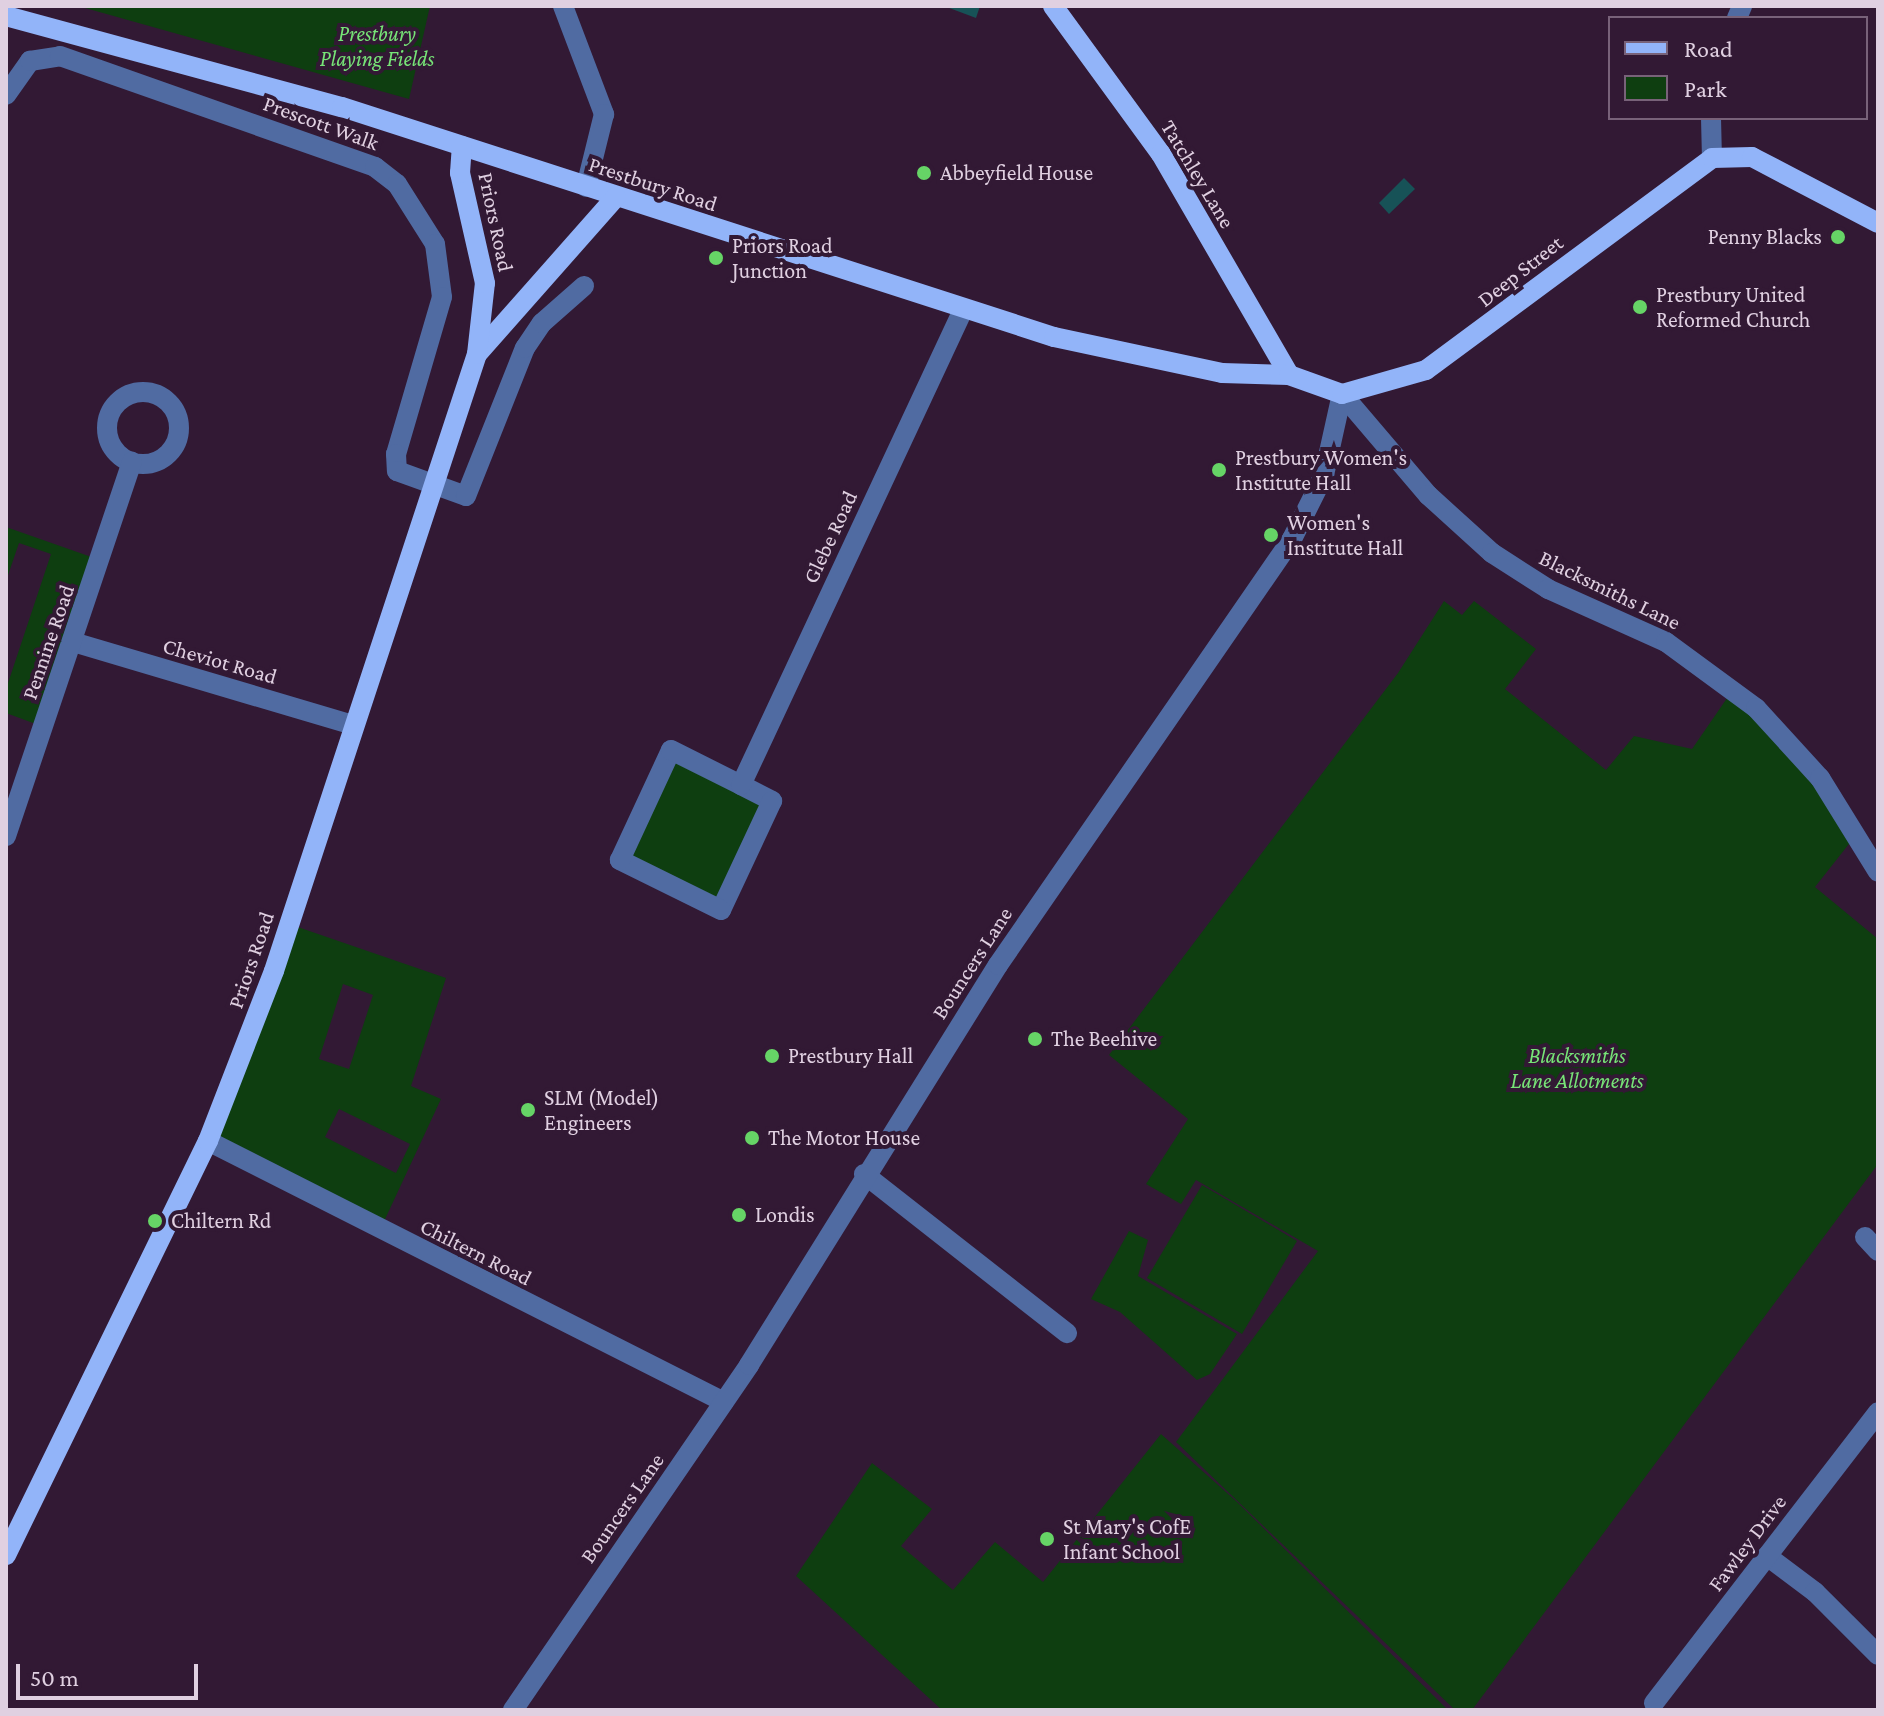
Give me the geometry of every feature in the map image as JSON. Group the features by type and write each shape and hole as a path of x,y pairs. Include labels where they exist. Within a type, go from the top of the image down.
{"main road":[{"name":"Tatchley Lane","path":"1053,6 1161,154 1289,375"},
{"name":"Prestbury Road","path":"6,16 142,47 462,146 963,310 1198,368 1289,375 1342,394"},
{"name":"Priors Road","path":"6,1555 208,1141 354,725 477,354 485,283 460,173 462,146"},
{"path":"1712,158 1752,157 1878,223"},
{"name":"Deep Street","path":"1342,394 1426,370 1712,158"},
{"name":"Priors Road","path":"477,354 616,197"}],"street":[{"path":"563,6 604,114 586,187"},
{"name":"Prescott Walk","path":"6,95 30,61 60,56 375,167 397,184 428,228 442,279 396,454 397,471 432,484"},
{"path":"1711,120 1712,158"},
{"path":"432,484 466,496 476,485 525,348 542,323 584,286"},
{"name":"Glebe Road","path":"741,785 963,310"},
{"name":"Bouncers Lane","path":"513,1710 724,1402 864,1174 1028,920 1280,557 1324,475 1342,394"},
{"name":"Blacksmiths Lane","path":"1342,394 1428,495 1492,553 1548,589 1666,642 1756,708 1820,778 1878,872"},
{"name":"Pennine Road","path":"6,836 132,462"},
{"name":"Cheviot Road","path":"73,642 354,725"},
{"path":"671,750 741,785 772,801 721,910 620,860 671,750"},
{"name":"Chiltern Road","path":"208,1141 724,1402"},
{"path":"864,1174 1067,1333"},
{"name":"Fawley Drive","path":"1654,1703 1878,1412"},
{"path":"1767,1556 1878,1655"}],"green space":[{"name":"Prestbury Playing Fields","path":"78,6 430,6 409,99"},
{"path":"6,527 100,560 44,727 6,713 6,689 51,554 19,543 6,581"},
{"name":"Blacksmiths Lane Allotments","path":"1444,601 1462,615 1474,601 1536,649 1505,689 1606,770 1634,736 1692,749 1734,688 1856,835 1815,887 1878,939 1878,1164 1472,1710 1455,1710 1176,1442 1318,1251 1196,1180 1181,1204 1146,1184 1188,1119 1109,1055 1398,673"},
{"path":"671,750 772,801 721,910 620,860"},
{"path":"289,924 446,978 411,1086 441,1099 380,1230 208,1141","holes":["343,984 373,995 349,1069 319,1059","339,1109 410,1144 396,1173 325,1137"]},
{"path":"1202,1185 1297,1241 1242,1334 1147,1278"},
{"path":"1129,1231 1148,1240 1138,1276 1237,1334 1210,1374 1197,1380 1120,1312 1091,1299"},
{"name":"St Mary's CofE Infant School","path":"1161,1434 1236,1501 1448,1710 942,1710 796,1576 872,1463 932,1509 901,1546 953,1590 995,1542 1043,1582"}],"shaded area":[{"path":"944,6 980,6 976,18"},
{"path":"1404,178 1415,189 1389,214 1379,203"}],"place":[{"name":"Abbeyfield House","path":"924,173"},
{"name":"Penny Blacks","path":"1838,237"},
{"name":"Priors Road Junction","path":"716,258"},
{"name":"Prestbury United Reformed Church","path":"1640,307"},
{"name":"Prestbury Women's Institute Hall","path":"1219,470"},
{"name":"Women's Institute Hall","path":"1271,535"},
{"name":"The Beehive","path":"1035,1039"},
{"name":"Prestbury Hall","path":"772,1056"},
{"name":"SLM (Model) Engineers","path":"528,1110"},
{"name":"The Motor House","path":"752,1138"},
{"name":"Londis","path":"739,1215"},
{"name":"Chiltern Rd","path":"155,1221"},
{"name":"St Mary's CofE Infant School","path":"1047,1539"}]}
